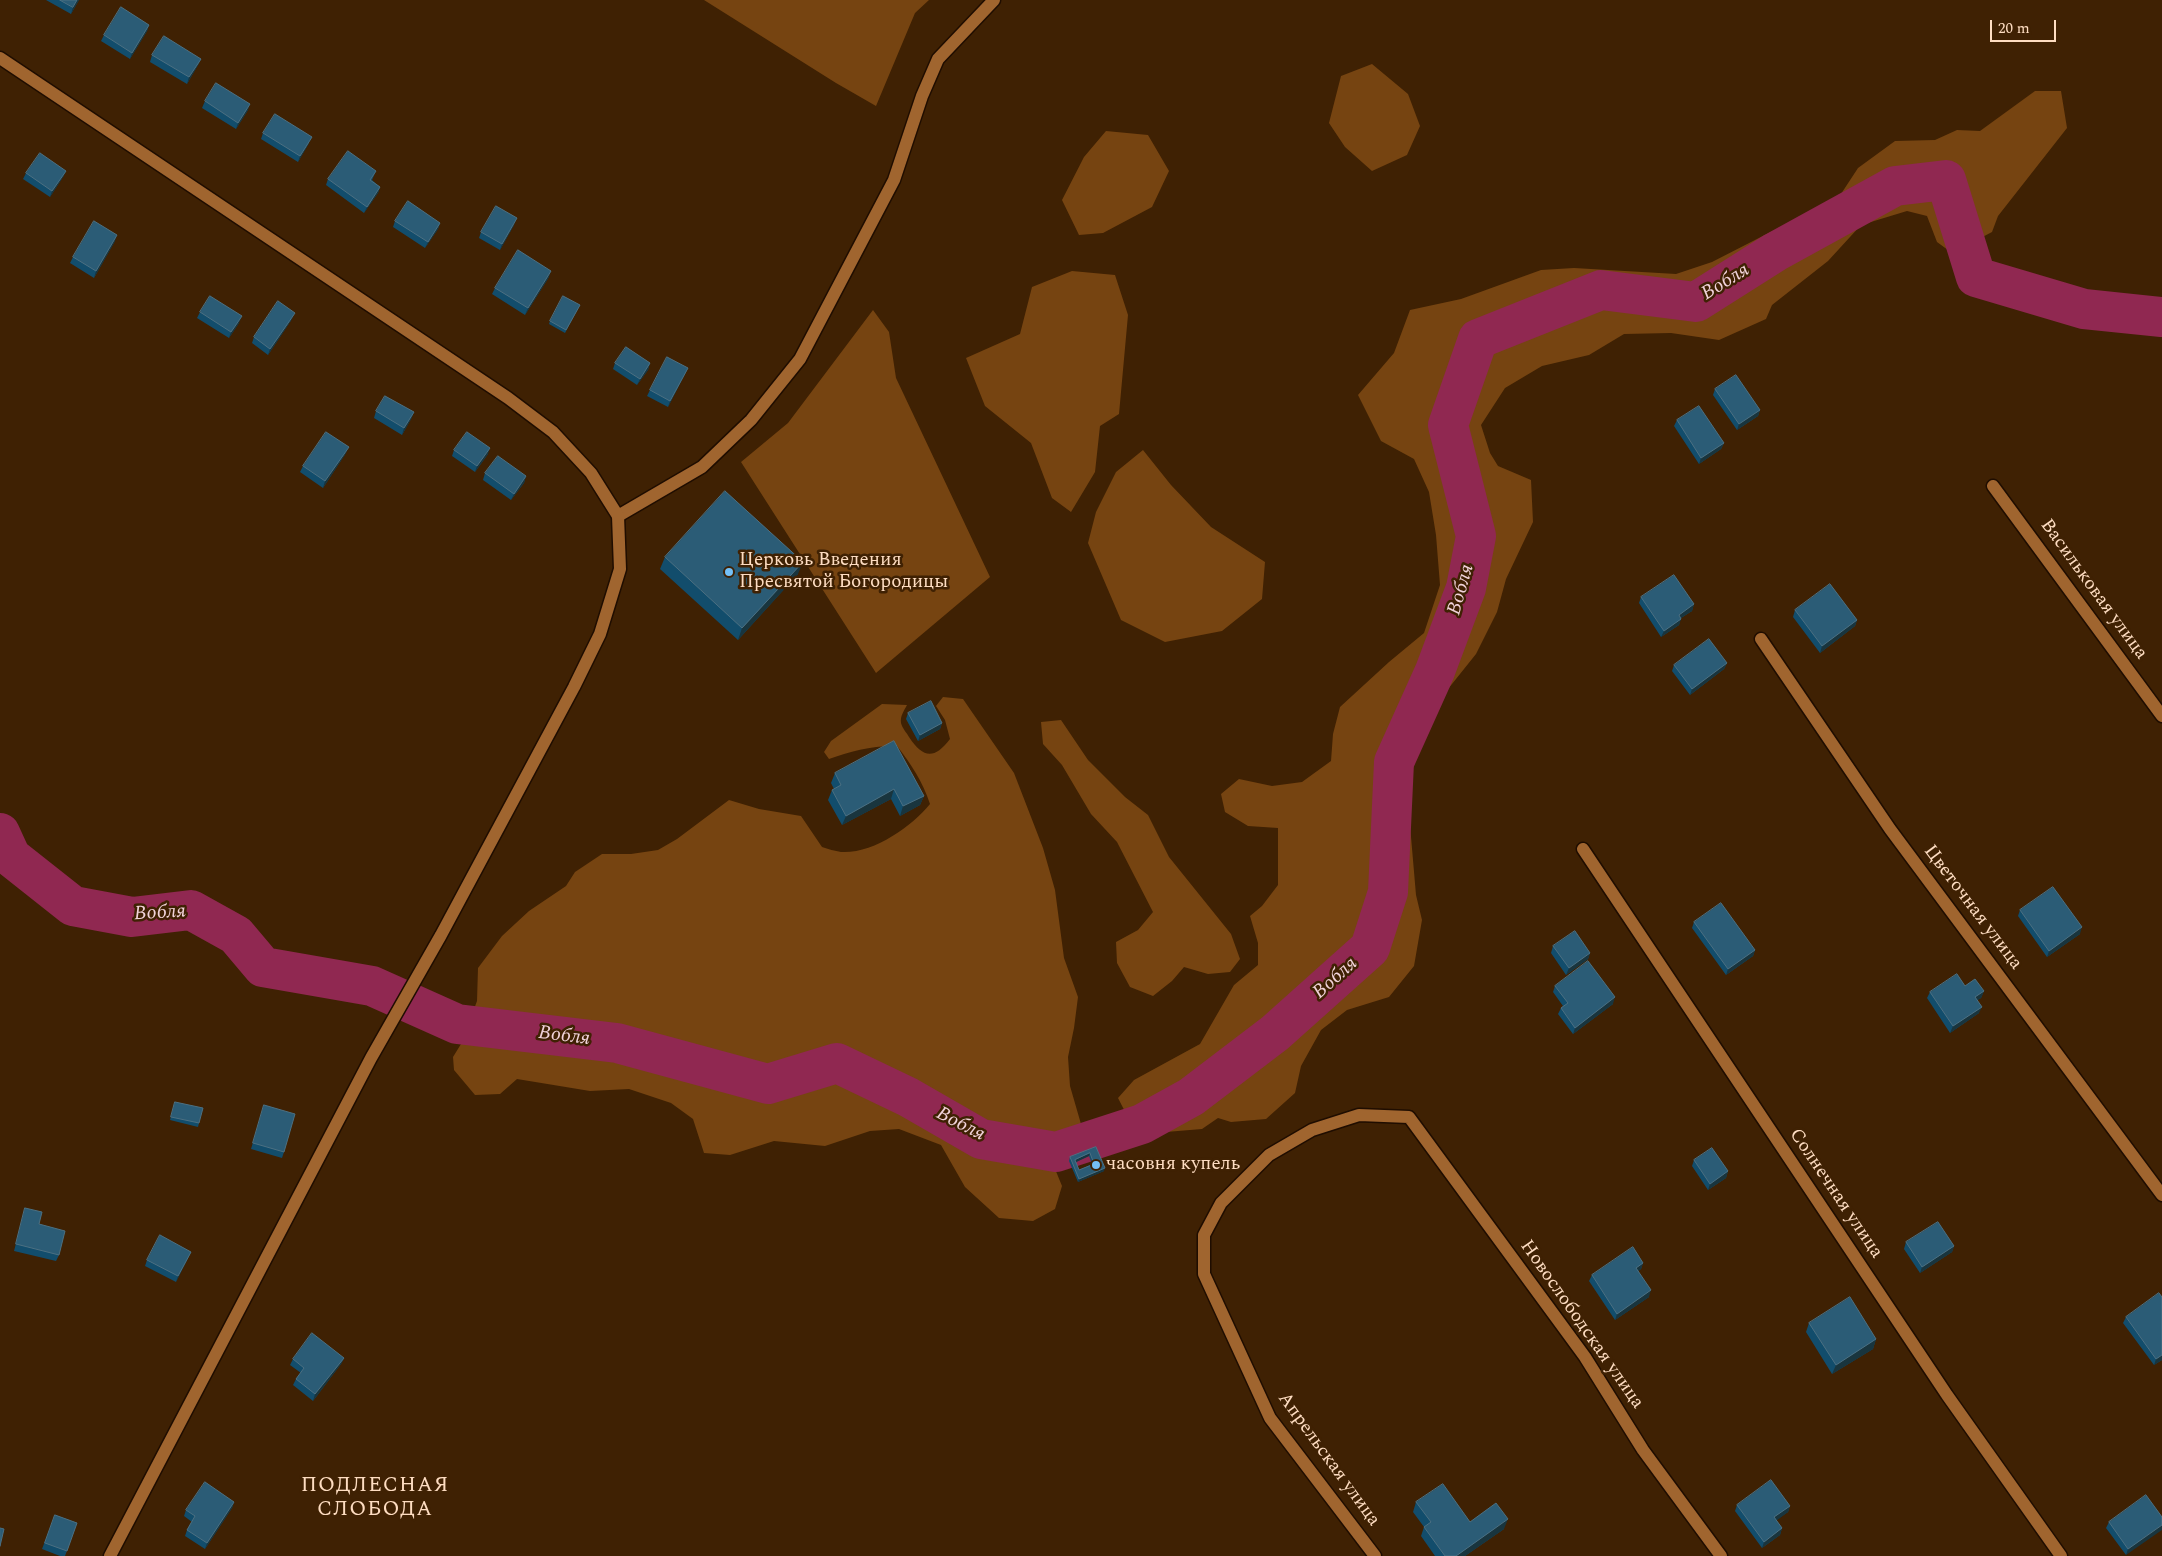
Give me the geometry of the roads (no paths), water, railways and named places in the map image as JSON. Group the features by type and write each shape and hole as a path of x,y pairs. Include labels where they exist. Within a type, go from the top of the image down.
{"street":[{"path":"618,516 702,467 751,420 800,359 894,180 922,96 938,59 994,0"},
{"path":"0,58 508,398 553,432 591,473 618,516 620,569 600,634 574,687 441,936 371,1058 110,1556"},
{"name":"Васильковая улица","path":"1993,486 2162,716"},
{"name":"Цветочная улица","path":"1761,639 1890,828 2162,1195"},
{"name":"Солнечная улица","path":"1583,849 1947,1395 2061,1556"},
{"name":"Апрельская улица","path":"1375,1556 1270,1418 1204,1274 1204,1235 1220,1203 1269,1155 1312,1130 1360,1115 1409,1117"},
{"name":"Новослободская улица","path":"1409,1117 1585,1357 1643,1450 1720,1556"}],"waterway":[{"name":"Вобля","path":"0,833 11,857 73,906 132,917 191,910 236,935 263,967 372,986 457,1024 617,1043 768,1084 837,1063 908,1097 981,1139 1056,1152 1142,1124 1191,1097 1275,1033 1370,948 1388,892 1394,762 1435,671 1466,588 1476,536 1448,425 1478,339 1601,290 1696,302 1775,252 1895,186 1946,180 1976,277 2084,309 2162,317"}],"place":[{"name":"Церковь Введения Пресвятой Богородицы","path":"729,572"},
{"name":"часовня купель","path":"1096,1165"}],"district":[{"name":"ПОДЛЕСНАЯ СЛОБОДА","path":"375,1499"}]}
